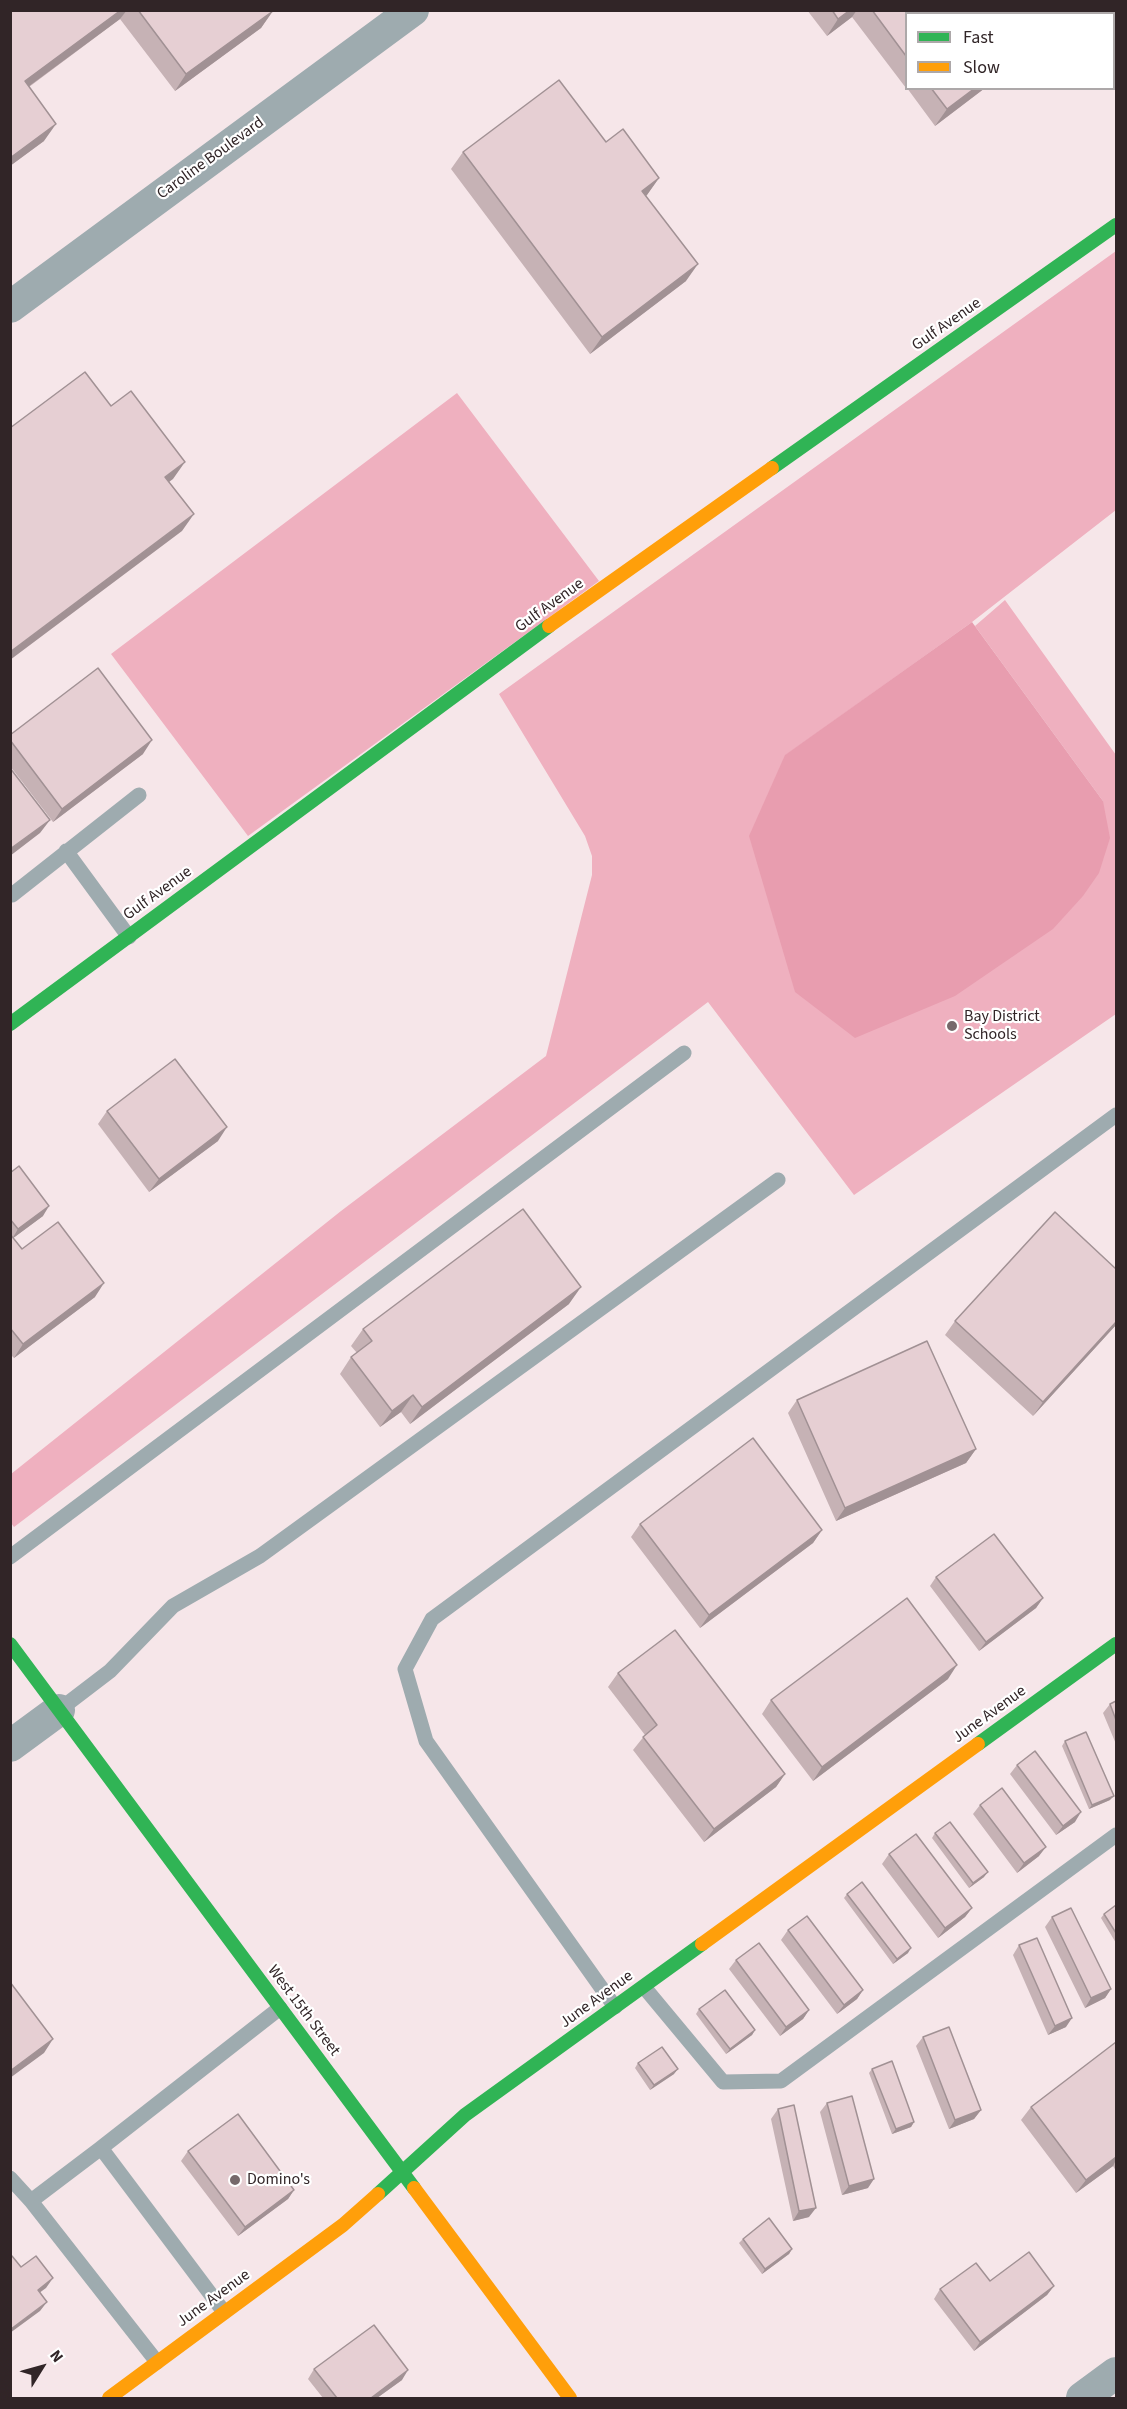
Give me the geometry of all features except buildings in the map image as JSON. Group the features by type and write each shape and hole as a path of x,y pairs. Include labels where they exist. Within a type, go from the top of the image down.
{"main road":[{"name":"Gulf Avenue","path":"10,1024 559,619 1116,225"},
{"name":"West 15th Street","path":"10,1644 570,2398"},
{"name":"June Avenue","path":"109,2398 343,2225 465,2115 1116,1644"}],"street":[{"name":"Caroline Boulevard","path":"10,307 413,10"},
{"path":"10,1746 59,1710"},
{"path":"1082,2398 1116,2373"}],"lane":[{"path":"12,895 139,795"},
{"path":"66,851 129,937"},
{"path":"10,1557 684,1053"},
{"path":"615,2007 426,1741 405,1669 432,1619 1116,1114"},
{"path":"59,1710 110,1671 173,1606 260,1556 778,1180"},
{"path":"644,1987 723,2082 781,2081 1116,1835"},
{"path":"31,2201 280,2008"},
{"path":"101,2148 224,2312"},
{"path":"10,2178 31,2201 157,2362"}],"shaded area":[{"path":"1116,251 1116,510 972,622 786,755 1103,801 975,626 1005,600 1116,755 1116,1014 854,1195 708,1002 14,1527 11,1523 11,1474 341,1211 546,1056 592,875 592,856 585,836 499,694"},
{"path":"457,393 599,581 248,836 111,654"},
{"path":"972,622 1103,801 1110,838 1099,873 1083,896 1053,929 955,996 855,1038 795,992 749,836 785,755"}],"traffic: fast":[{"path":"772,468 1116,225"},
{"path":"10,1024 549,626"},
{"path":"10,1644 414,2188"},
{"path":"978,1744 1116,1644"},
{"path":"378,2194 465,2115 702,1944"}],"traffic: slow":[{"path":"549,626 772,468"},
{"path":"702,1944 978,1744"},
{"path":"414,2188 570,2398"},
{"path":"109,2398 343,2225 378,2194"}],"place":[{"name":"Bay District Schools","path":"952,1026"},
{"name":"Domino's","path":"235,2180"}]}
